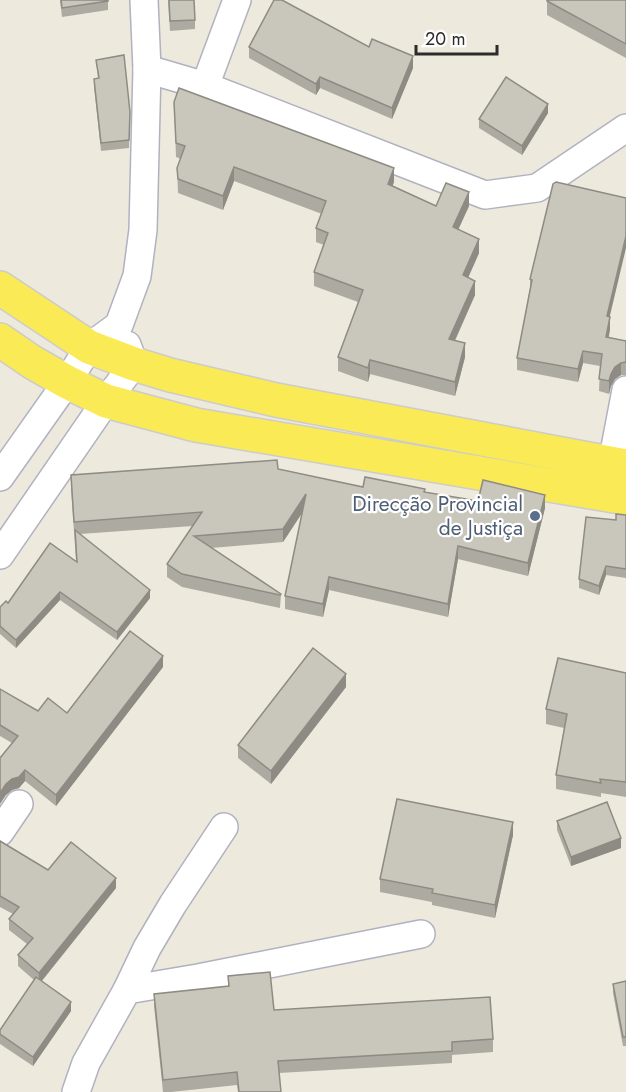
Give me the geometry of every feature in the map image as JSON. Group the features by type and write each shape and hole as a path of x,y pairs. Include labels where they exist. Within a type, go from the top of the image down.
{"main road":[{"path":"0,288 89,347 170,375 276,400 619,464"},
{"path":"0,340 32,363 106,401 196,425 626,498"}],"street":[{"path":"0,477 89,347 119,325 137,276 143,230 147,69 144,0"},
{"path":"205,86 237,0"},
{"path":"147,69 205,86 485,195 537,188 626,128"},
{"path":"0,555 134,364 119,325"},
{"path":"619,464 626,390"},
{"path":"0,832 19,804"},
{"path":"76,1092 86,1063 127,990 147,948 172,904 224,828"},
{"path":"127,990 422,934"}],"building":[{"path":"61,0 108,0 108,1 62,8"},
{"path":"169,0 194,0 195,20 170,21"},
{"path":"274,0 282,0 369,47 372,39 413,56 392,108 320,77 316,84 249,47"},
{"path":"626,0 626,44 547,1"},
{"path":"124,55 130,112 129,140 101,143 94,79 99,78 96,60"},
{"path":"506,77 548,104 522,146 479,119"},
{"path":"179,88 394,168 388,184 436,206 446,183 469,192 453,227 479,239 463,275 475,281 449,339 465,343 455,382 370,360 368,368 338,357 363,290 314,272 328,233 316,228 326,201 234,167 223,196 178,179 177,168 185,146 176,143 174,102"},
{"path":"556,182 626,198 626,236 607,316 610,317 606,337 626,341 626,362 615,367 609,381 599,379 602,354 583,351 578,369 517,358 532,280 530,279 553,184"},
{"path":"277,460 278,469 363,487 365,477 425,489 424,492 478,501 483,480 545,495 528,563 458,546 448,604 329,577 323,604 285,596 306,494 283,529 194,536 280,595 182,574 167,564 202,512 74,522 71,475"},
{"path":"616,514 626,515 626,569 606,566 599,586 579,579 586,517 616,520"},
{"path":"75,530 150,590 117,632 60,592 16,640 0,626 0,607 6,601 8,603 50,543 77,562"},
{"path":"130,631 163,656 56,795 25,770 19,777 6,784 0,793 0,758 18,736 0,725 0,689 38,711 48,698 67,713"},
{"path":"313,648 346,674 271,771 238,745"},
{"path":"558,658 626,673 626,782 600,779 601,783 556,775 567,714 546,709"},
{"path":"397,799 513,822 495,905 432,893 433,889 380,879"},
{"path":"607,802 621,838 571,857 557,821"},
{"path":"0,841 48,870 71,842 116,878 39,973 18,955 33,938 9,919 19,907 0,896"},
{"path":"270,972 274,1010 490,997 493,1039 452,1042 452,1051 278,1061 281,1092 239,1092 237,1072 163,1080 154,994 229,986 228,976"},
{"path":"36,977 71,1002 33,1057 0,1034 0,1030"},
{"path":"626,981 626,1037 623,1037 613,984"}],"place":[{"name":"Direcção Provincial de Justiça","path":"535,516"}]}
